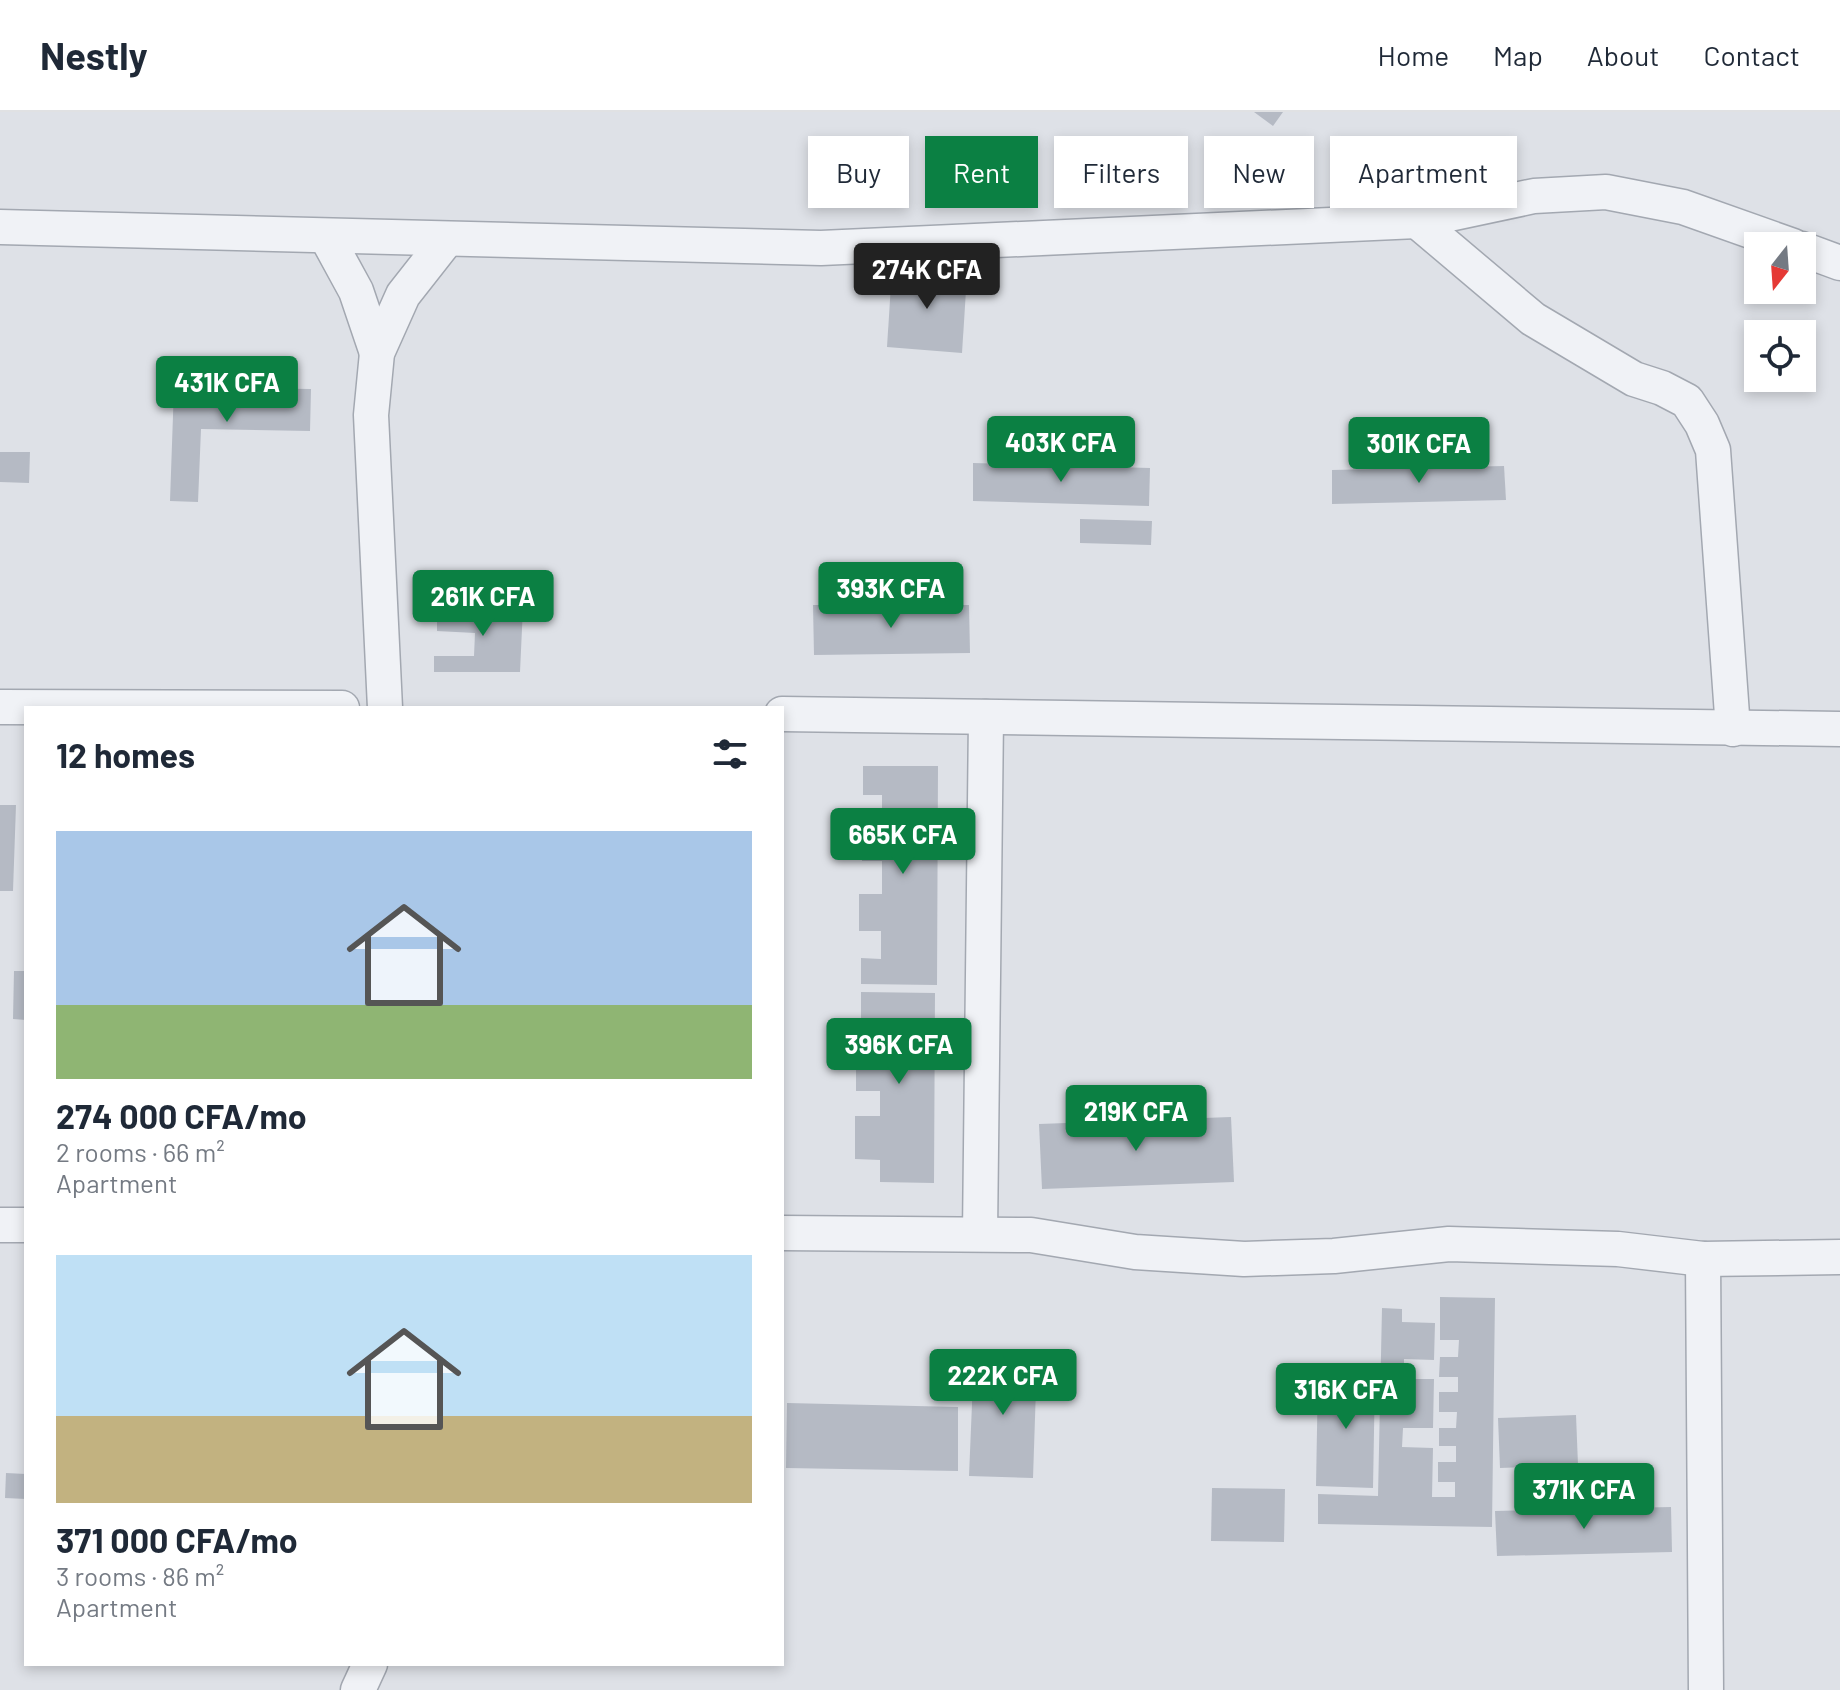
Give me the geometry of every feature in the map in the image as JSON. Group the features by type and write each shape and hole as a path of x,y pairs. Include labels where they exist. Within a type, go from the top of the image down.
{"street":[{"path":"0,227 821,248 1417,221 1534,196 1606,192 1683,207 1754,232"},
{"path":"1417,221 1533,319 1634,379 1662,388 1687,401 1702,424 1713,450 1733,729"},
{"path":"326,236 356,291 377,353"},
{"path":"385,706 371,415 377,353 403,295 447,239"},
{"path":"1816,254 1840,263"},
{"path":"0,707 24,707"},
{"path":"784,714 1840,729"},
{"path":"980,1234 986,717"},
{"path":"0,1225 24,1225"},
{"path":"784,1233 1031,1235 1135,1252 1244,1259 1334,1256 1449,1244 1618,1249 1703,1259 1840,1257"},
{"path":"1703,1259 1706,1690"}],"building":[{"path":"1254,112 1283,112 1273,126"},
{"path":"892,269 967,275 962,353 887,347"},
{"path":"174,387 311,389 310,431 201,429 198,502 170,501"},
{"path":"0,452 30,452 29,483 0,482"},
{"path":"973,463 1150,468 1149,506 973,501"},
{"path":"1504,466 1506,500 1332,504 1332,470"},
{"path":"1080,519 1152,521 1151,545 1080,543"},
{"path":"437,605 523,607 520,672 434,672 434,656 474,656 475,633 437,631"},
{"path":"813,605 969,605 970,653 814,655"},
{"path":"863,766 938,766 937,985 861,984 861,958 881,959 881,931 859,931 859,894 882,894 882,861 862,861 863,822 882,822 882,795 863,795"},
{"path":"0,805 16,805 13,891 0,891"},
{"path":"14,971 24,971 24,1020 13,1019"},
{"path":"861,992 935,993 934,1183 880,1182 880,1160 855,1159 855,1116 880,1116 880,1091 856,1091 856,1043 881,1044 881,1022 861,1021"},
{"path":"1231,1117 1234,1182 1042,1189 1039,1124"},
{"path":"1440,1297 1495,1298 1492,1527 1318,1524 1318,1494 1378,1496 1382,1308 1402,1309 1402,1322 1435,1323 1434,1360 1404,1359 1404,1379 1434,1379 1433,1428 1403,1428 1402,1447 1433,1448 1432,1497 1455,1497 1455,1482 1438,1482 1438,1462 1456,1462 1456,1446 1439,1446 1439,1428 1456,1428 1457,1412 1439,1412 1439,1392 1458,1392 1458,1377 1439,1377 1440,1357 1458,1357 1459,1340 1440,1340"},
{"path":"974,1356 1037,1358 1033,1478 969,1476"},
{"path":"1318,1374 1375,1375 1373,1488 1316,1486"},
{"path":"787,1403 958,1407 958,1471 786,1468"},
{"path":"1576,1415 1578,1465 1500,1468 1498,1418"},
{"path":"6,1473 24,1474 24,1499 5,1498"},
{"path":"1212,1488 1285,1489 1284,1542 1211,1541"},
{"path":"1671,1507 1672,1552 1497,1556 1495,1511"}]}
